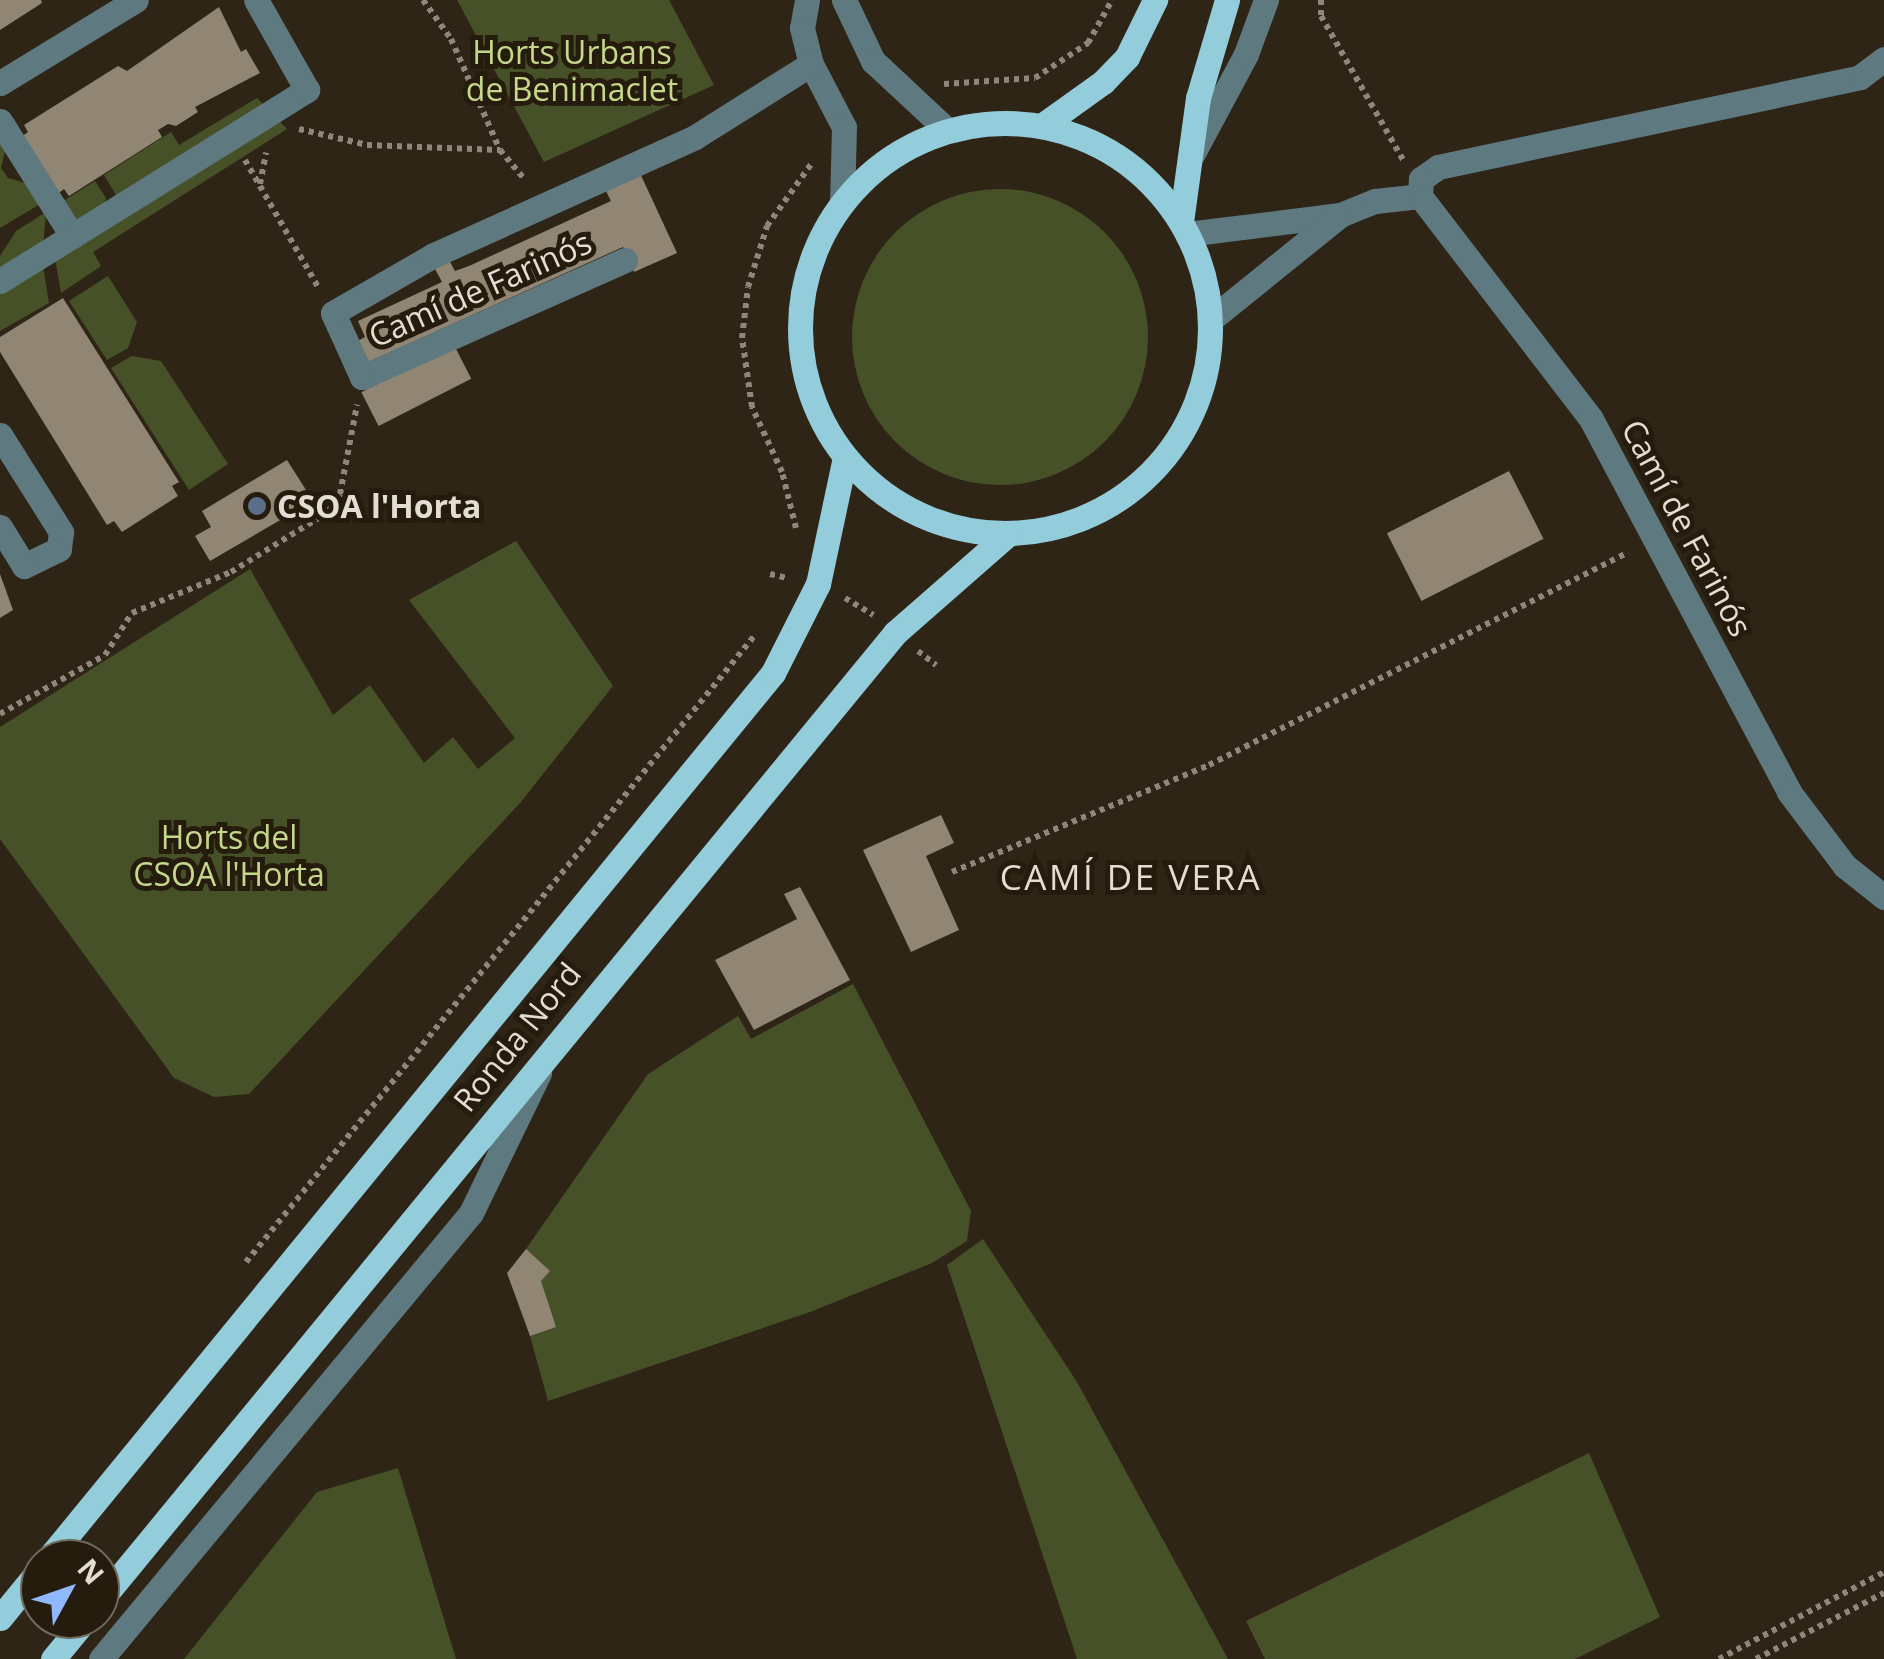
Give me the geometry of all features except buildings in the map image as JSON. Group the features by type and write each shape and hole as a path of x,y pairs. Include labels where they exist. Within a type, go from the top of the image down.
{"main road":[{"path":"1042,125 1103,82 1127,56 1155,0"},
{"path":"1184,228 1122,159 1042,125 994,122 947,130 888,158 842,201 818,241 804,284 799,330 820,418 845,457 901,504 946,525 1007,534 1088,517 1155,470 1198,401 1210,320 1184,228 1198,98 1226,0"},
{"name":"Ronda Nord","path":"64,1539 773,673 818,584 845,457"},
{"name":"Ronda Nord","path":"120,1576 555,1041 895,633 1007,534"},
{"path":"0,1618 20,1594"},
{"path":"53,1659 70,1639"}],"street":[{"path":"0,83 136,0"},
{"path":"0,282 232,136 281,117 307,90 256,0"},
{"path":"807,0 802,28 811,64 844,127 842,201"},
{"path":"844,0 873,61 902,96 947,130"},
{"path":"1190,157 1246,54 1266,0"},
{"path":"1184,228 1340,215 1420,188 1438,167 1860,77 1884,59"},
{"path":"362,377 333,313 434,255 695,137 811,64"},
{"path":"0,121 72,236"},
{"name":"Camí de Farinós","path":"1420,188 1591,419 1789,792 1845,866 1884,898"},
{"path":"1210,320 1340,215"},
{"name":"Camí de Farinós","path":"362,377 625,260"},
{"path":"0,435 61,532 59,549 24,566 0,527"},
{"path":"102,1659 471,1213 555,1041"}],"path":[{"path":"423,0 450,39 500,150 527,183 544,176"},
{"path":"902,96 942,84 1035,78 1088,43 1112,0"},
{"path":"1322,0 1321,16 1420,188"},
{"path":"260,190 258,170 281,117 324,139 367,145 500,150"},
{"path":"796,534 782,472 752,407 742,338 748,286 767,226 797,179 844,127"},
{"path":"232,136 333,313"},
{"path":"0,714 105,655 132,613 231,572 328,512 340,494 362,377"},
{"path":"952,872 1209,765 1653,537"},
{"path":"783,596 792,566"},
{"path":"770,574 818,584 895,633 936,665"},
{"path":"238,1272 765,622"},
{"path":"1718,1659 1884,1572"},
{"path":"1756,1659 1884,1593"}],"green space":[{"name":"Horts Urbans de Benimaclet","path":"457,0 669,0 714,85 544,162"},
{"path":"257,98 287,129 93,252 101,266 61,293 54,252 57,205 95,181 106,198 100,223 116,195 104,175 171,132 179,145"},
{"path":"0,138 6,147 1,168 8,178 29,184 42,203 0,228"},
{"path":"1000,189 1057,200 1105,232 1137,280 1148,337 1137,394 1105,442 1057,474 1000,485 943,474 895,442 863,394 852,337 863,280 895,232 943,200"},
{"path":"46,212 42,260 49,303 0,331 0,256 16,231"},
{"path":"108,276 137,322 128,348 107,360 69,301"},
{"path":"132,356 161,361 228,464 189,490 111,368"},
{"name":"Horts del CSOA l'Horta","path":"516,541 613,686 520,803 249,1094 214,1097 174,1078 0,839 0,727 250,569 333,715 370,685 424,763 453,737 478,769 515,738 409,600"},
{"path":"853,984 971,1211 967,1241 932,1263 810,1312 548,1401 530,1336 526,1249 648,1074 738,1016 751,1039"},
{"path":"983,1239 1077,1382 1228,1659 1077,1659 947,1265"},
{"path":"1589,1453 1660,1617 1575,1659 1265,1659 1246,1621"},
{"path":"398,1468 456,1659 184,1659 317,1492"}],"place":[{"name":"CSOA l'Horta","path":"257,506"}],"district":[{"name":"CAMÍ DE VERA","path":"1131,877"}]}
